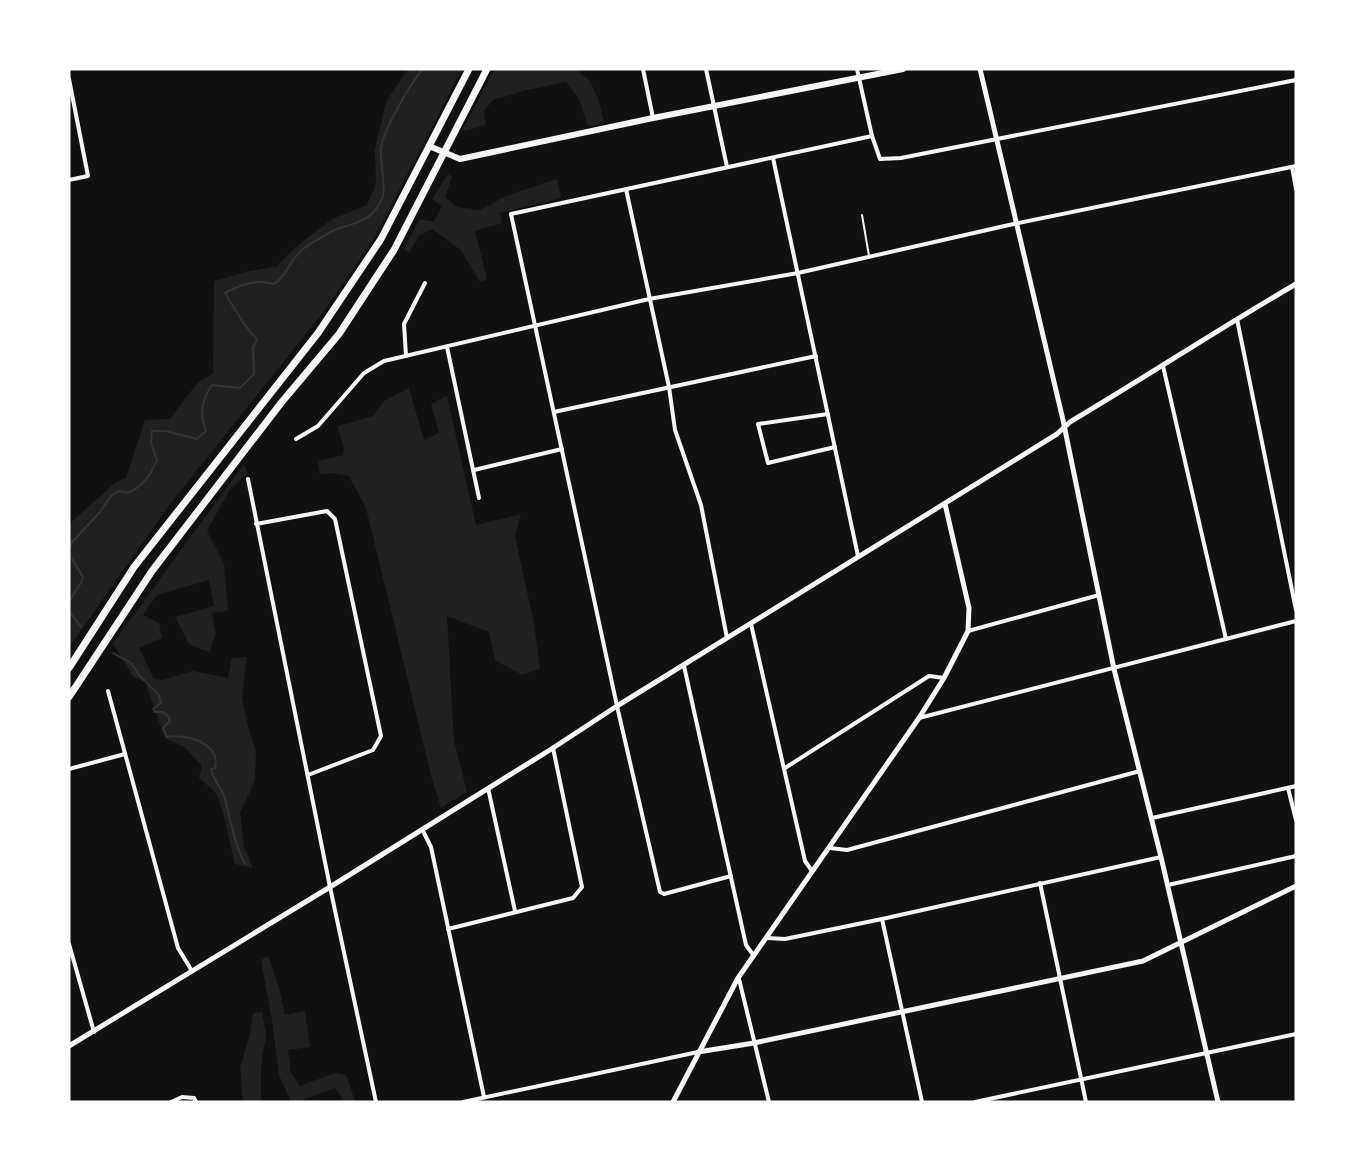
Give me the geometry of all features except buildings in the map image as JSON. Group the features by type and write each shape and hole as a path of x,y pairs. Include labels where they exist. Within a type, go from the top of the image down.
{"highway":[{"path":"69,668 134,567 318,333 381,239 469,69"},
{"path":"69,697 152,571 281,403 339,334 394,250 487,69"}],"main road":[{"path":"429,146 460,159 903,69"}],"street":[{"path":"643,69 653,118"},
{"path":"706,69 727,167"},
{"path":"857,69 872,136 880,159 901,158 1296,80"},
{"path":"980,69 1064,427 1114,669 1152,818 1218,1102"},
{"path":"69,79 88,176 69,180"},
{"path":"731,876 664,894 660,892 617,706 511,214 872,136"},
{"path":"773,158 858,556"},
{"path":"296,439 318,426 364,373 384,361 650,299 798,273 1017,224 1294,167 1296,189"},
{"path":"626,189 669,387 675,430 701,505 727,638"},
{"path":"406,356 404,324 424,283"},
{"path":"69,1046 554,748 617,706 1057,434 1064,427 1237,318 1296,284"},
{"path":"1237,318 1296,610"},
{"path":"447,347 479,498"},
{"path":"554,412 816,356"},
{"path":"1163,366 1226,639"},
{"path":"828,414 758,424 768,463 835,447"},
{"path":"474,470 562,449"},
{"path":"248,478 330,887 376,1102"},
{"path":"673,1102 738,978 919,718 944,678 968,631 969,608 945,504"},
{"path":"256,524 327,511 335,519 381,736 373,750 308,775"},
{"path":"968,631 1099,595"},
{"path":"919,718 1296,621"},
{"path":"751,624 806,861 812,871"},
{"path":"684,666 746,945 754,957"},
{"path":"785,768 929,676 944,678"},
{"path":"108,691 178,948 192,972"},
{"path":"448,929 573,898 582,887 554,748"},
{"path":"69,769 124,754"},
{"path":"830,848 847,850 1140,771"},
{"path":"1152,818 1296,786"},
{"path":"488,788 515,911"},
{"path":"1288,788 1296,820"},
{"path":"422,829 431,847 484,1097"},
{"path":"1168,885 1296,856"},
{"path":"767,938 785,939 1161,857"},
{"path":"1040,883 1086,1102"},
{"path":"463,1102 1143,961 1296,886"},
{"path":"882,919 922,1102"},
{"path":"69,944 94,1032"},
{"path":"738,978 769,1102"},
{"path":"975,1102 1296,1034"},
{"path":"171,1102 182,1097 194,1098 195,1102"}],"lane":[{"path":"861,215 869,256"}],"shaded area":[{"path":"408,69 462,69 375,237 325,310 174,499 69,647 69,524 115,483 126,478 145,420 170,419 197,383 213,374 214,281 277,266 297,246 332,219 367,205 376,184 375,150 386,102"},
{"path":"495,69 575,69 590,81 599,101 604,123 588,126 579,99 566,82 493,100 484,111 486,125 461,132"},
{"path":"448,174 452,177 445,197 457,207 480,210 506,196 557,179 561,198 500,213 502,223 475,231 487,279 480,282 461,250 432,229 420,235 409,252 404,249 420,219 434,222 442,206 432,199"},
{"path":"409,388 424,440 439,433 431,404 447,396 476,525 521,514 515,536 534,624 540,669 522,675 495,660 489,632 447,616 454,741 467,792 441,808 366,508 349,476 320,474 318,461 343,455 338,426 373,416 385,400"},
{"path":"244,464 247,473 229,491 207,531 224,564 228,611 212,613 216,635 209,652 189,644 175,617 214,606 209,580 157,595 143,615 159,623 162,638 139,648 154,679 162,680 193,671 228,678 232,658 247,657 242,697 248,727 256,750 255,781 240,812 244,847 253,868 235,864 223,812 216,793 199,778 202,766 184,747 165,738 145,682 133,677 113,643"},
{"path":"268,956 279,987 285,1015 305,1011 310,1047 288,1050 291,1073 300,1086 335,1073 346,1075 355,1101 344,1102 335,1088 297,1102 291,1102 279,1075 261,960"},
{"path":"262,1012 266,1035 261,1066 261,1102 243,1102 240,1068 250,1034 253,1013"}],"waterway":[{"path":"69,542 74,540 100,512 111,496 119,491 128,493 146,480 157,460 151,443 152,431 165,431 197,439 206,431 203,407 212,385 240,388 254,374 253,347 257,340 225,293 249,283 274,284 304,248 325,235 358,222 373,213 384,192 382,142 398,108 423,69"},
{"path":"69,603 83,578 71,556 73,541"},
{"path":"69,611 81,627"},
{"path":"113,653 131,663 139,675 159,695 161,703 153,709 169,717 170,721 163,728 167,737 192,738 213,752 215,768 211,769 212,773 224,795 235,840 245,864"}]}
